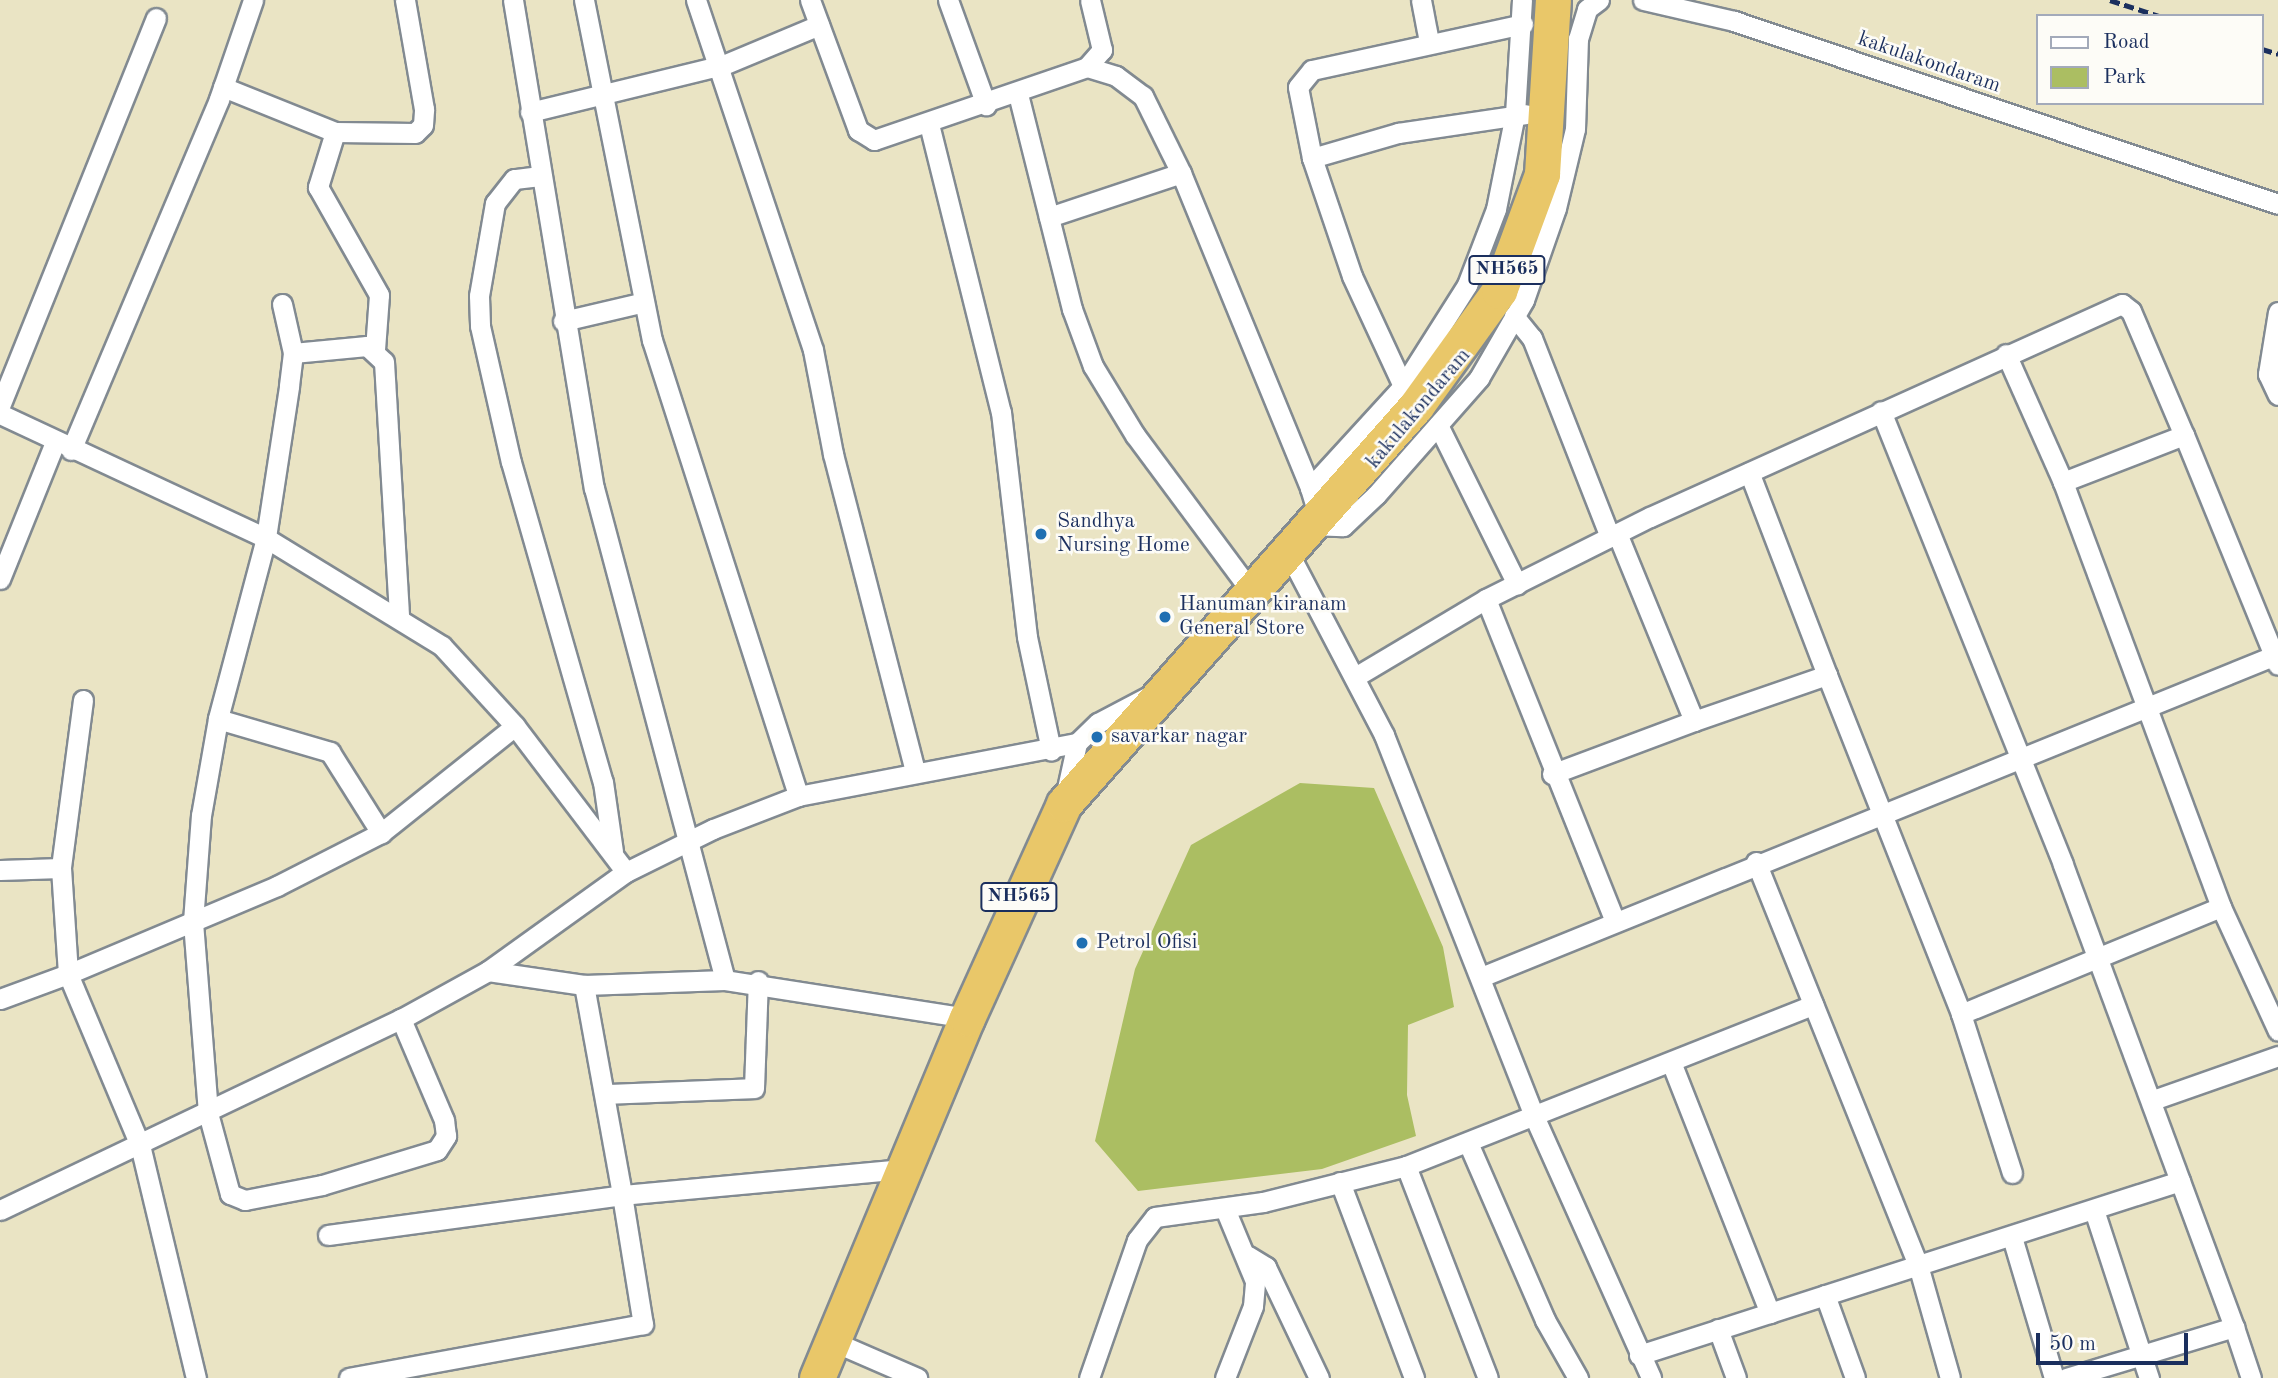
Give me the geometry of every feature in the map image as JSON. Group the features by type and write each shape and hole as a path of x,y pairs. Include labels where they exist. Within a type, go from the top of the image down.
{"highway":[{"name":"NH565","path":"817,1378 967,1018 1064,804 1251,591 1313,513 1416,406 1499,291 1542,174 1531,114 1553,0"}],"street":[{"path":"0,579 63,446 223,87 253,0"},
{"path":"223,87 335,132 408,135 424,125 405,0"},
{"path":"513,0 564,321 594,488 690,839 725,980"},
{"path":"584,0 600,97 644,302 688,460 798,796"},
{"path":"696,0 723,65 813,350 833,454 915,772"},
{"path":"810,0 865,138 929,124 1087,67 1102,50 1090,0"},
{"path":"948,0 986,105"},
{"path":"1422,0 1429,42"},
{"path":"1313,513 1404,386 1467,285 1531,114 1522,0"},
{"name":"kakulakondaram","path":"1313,513 1343,526 1479,378 1514,317 1556,208 1575,129 1578,39 1587,9 1599,0"},
{"name":"kakulakondaram","path":"1643,0 1734,21 2278,204"},
{"path":"0,406 156,18"},
{"path":"1404,386 1352,276 1312,158 1300,80 1312,70 1429,42 1523,24"},
{"path":"530,112 723,65 819,25"},
{"path":"1087,67 1125,80 1143,96 1181,173 1313,513 1355,677 1481,977 1534,1116 1651,1378"},
{"path":"1018,94 1072,309 1105,390 1251,591"},
{"path":"1312,158 1398,132 1531,114"},
{"path":"929,124 1001,412 1027,637 1051,750"},
{"path":"335,132 318,187 379,295 375,349 384,362 391,422 398,616"},
{"path":"1049,217 1181,173"},
{"path":"540,176 514,179 495,203 479,296 480,326 511,462 603,782 614,855"},
{"path":"564,321 644,302"},
{"path":"282,304 293,353 266,538 218,719 201,815 193,922 208,1113 224,1183 237,1199 421,1158 437,1150 447,1131 401,1019"},
{"path":"1355,677 1486,599 1613,535 2006,354 2122,304 2132,311 2277,658 2146,703 1481,977"},
{"path":"2278,312 2268,374 2278,395"},
{"path":"1514,317 1532,338 1613,535 1694,721"},
{"path":"293,353 375,349"},
{"path":"2006,354 2063,482 2221,907 2278,1031"},
{"path":"1881,411 2153,1100 2250,1378"},
{"path":"0,414 63,446 266,538 398,616 461,664 515,726 625,872"},
{"path":"1438,425 1517,584"},
{"path":"2063,482 2184,435"},
{"path":"1749,472 1827,675 1885,812 1961,1014 2012,1174"},
{"path":"1486,599 1552,774 1615,921"},
{"path":"1552,774 1827,675"},
{"path":"0,1210 401,1019 488,971 625,872 690,839 798,796 1077,743 1098,723 1166,689"},
{"path":"83,700 61,868 68,974 140,1145 196,1378"},
{"path":"218,719 330,752 381,833"},
{"path":"0,999 193,922 381,833 515,726"},
{"path":"1064,804 1077,743"},
{"path":"1756,862 1918,1265 1950,1378"},
{"path":"0,870 61,868"},
{"path":"1961,1014 2221,907"},
{"path":"488,971 584,985 758,981 967,1018"},
{"path":"606,1094 754,1088 758,981"},
{"path":"349,1378 643,1324 606,1094 584,985"},
{"path":"1090,1378 1146,1223 1170,1214 1225,1209 1406,1166 1469,1145 1534,1116 1813,1005"},
{"path":"2153,1100 2278,1056"},
{"path":"1671,1062 1770,1312"},
{"path":"1469,1145 1545,1320 1578,1378"},
{"path":"1406,1166 1488,1378"},
{"path":"328,1236 622,1195 902,1170"},
{"path":"1639,1354 1918,1265 2095,1213 2180,1181"},
{"path":"1340,1182 1414,1378"},
{"path":"1225,1209 1248,1256 1253,1306 1225,1378"},
{"path":"2095,1213 2148,1378"},
{"path":"2012,1237 2054,1378"},
{"path":"1248,1256 1266,1267 1319,1378"},
{"path":"1825,1295 1855,1378"},
{"path":"2066,1378 2234,1327"},
{"path":"1718,1329 1736,1378"},
{"path":"832,1341 917,1378"}],"green space":[{"path":"1300,783 1374,788 1443,947 1454,1007 1408,1025 1407,1095 1416,1136 1322,1169 1138,1191 1095,1141 1135,969 1191,845"}],"railway":[{"path":"2110,0 2153,14"},
{"path":"2264,50 2278,54"}],"place":[{"name":"Sandhya Nursing Home","path":"1041,534"},
{"name":"Hanuman kiranam General Store","path":"1165,617"},
{"name":"savarkar nagar","path":"1097,737"},
{"name":"Petrol Ofisi","path":"1082,943"}]}
